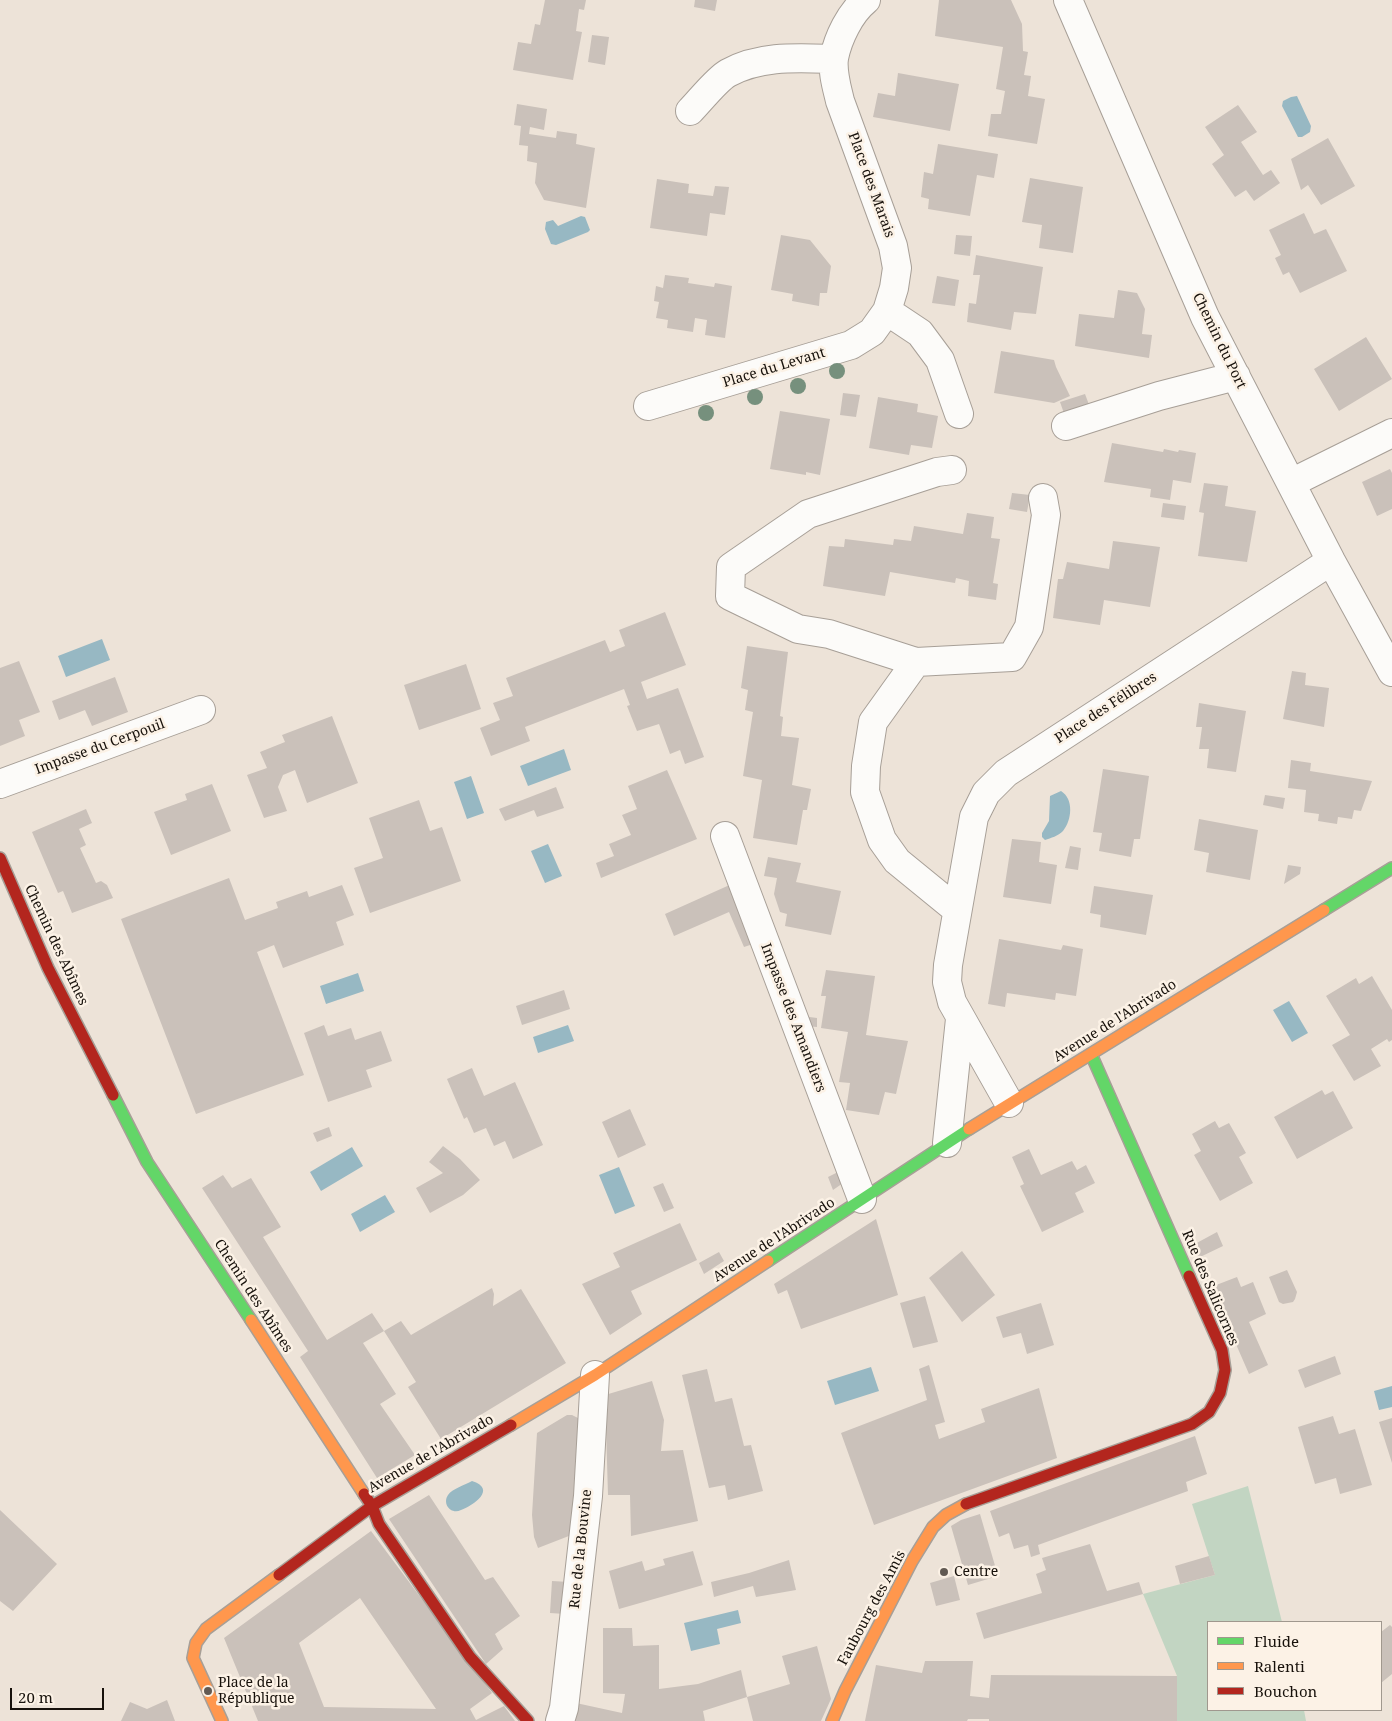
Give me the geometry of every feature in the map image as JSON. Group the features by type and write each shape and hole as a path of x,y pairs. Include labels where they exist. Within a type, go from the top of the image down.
{"street":[{"name":"Place des Marais","path":"866,0 859,5 843,32 834,59 835,82 840,101 893,246 896,268 894,288 887,311"},
{"name":"Chemin du Port","path":"1068,0 1205,317 1331,561 1392,672"},
{"path":"690,112 726,74 757,62 786,57 834,59"},
{"path":"887,311 920,333 940,360 959,414"},
{"name":"Place du Levant","path":"648,406 851,345 872,332 887,311"},
{"path":"1066,426 1159,396 1236,376"},
{"path":"1291,483 1392,433"},
{"path":"952,470 937,472 808,514 731,567 730,596 798,629 830,634 916,662 1012,657 1029,627 1046,515 1044,498"},
{"name":"Place des Félibres","path":"1009,1102 960,1019 952,1002 947,982 957,910 974,817 986,793 1006,773 1331,561"},
{"path":"916,662 873,722 866,766 865,792 882,840 897,861 957,910"},
{"name":"Impasse du Cerpouil","path":"0,784 201,710"},
{"name":"Impasse des Amandiers","path":"725,836 862,1199"},
{"name":"Chemin des Abîmes","path":"0,858 48,968 147,1162 372,1506 379,1524 470,1657 528,1721"},
{"name":"Avenue de l'Abrivado","path":"222,1721 193,1658 196,1643 206,1629 372,1506 595,1375 1009,1102 1091,1054 1392,868"},
{"name":"Place des Félibres","path":"947,1143 960,1019"},
{"name":"Rue des Salicornes","path":"946,1514 960,1507 1192,1424 1209,1412 1220,1394 1226,1370 1222,1350 1091,1054"},
{"name":"Rue de la Bouvine","path":"560,1721 564,1708 588,1496 595,1375"},
{"name":"Faubourg des Amis","path":"832,1721 845,1691 912,1562 933,1527 946,1514"}],"green space":[{"path":"1248,1486 1282,1621 1207,1621 1207,1711 1304,1711 1306,1721 1177,1721 1177,1676 1143,1594 1215,1575 1192,1504"}],"water":[{"path":"1297,96 1311,126 1310,132 1302,137 1298,137 1282,106 1283,101"},
{"path":"581,216 585,217 590,230 588,232 556,245 551,244 545,229 546,222 553,220 558,226"},
{"path":"102,639 110,660 66,677 58,656"},
{"path":"564,749 571,770 528,786 520,766"},
{"path":"471,776 484,813 467,819 454,782"},
{"path":"1061,791 1070,804 1070,816 1061,833 1045,840 1042,837 1042,833 1049,821 1050,796"},
{"path":"548,844 562,876 545,883 531,851"},
{"path":"358,973 364,991 326,1004 320,986"},
{"path":"1289,1001 1308,1033 1292,1042 1273,1010"},
{"path":"568,1025 574,1041 538,1053 533,1037"},
{"path":"352,1147 363,1166 321,1191 310,1172"},
{"path":"619,1167 635,1206 615,1214 599,1175"},
{"path":"385,1195 395,1212 360,1232 351,1214"},
{"path":"871,1367 879,1391 835,1405 827,1381"},
{"path":"1392,1386 1392,1407 1379,1410 1374,1391"},
{"path":"472,1481 483,1488 481,1497 461,1510 454,1511 448,1508 446,1498 448,1495"},
{"path":"738,1610 741,1623 717,1629 720,1644 691,1651 684,1623"}],"building":[{"path":"545,0 586,0 584,10 579,9 576,31 582,32 573,80 513,70 518,42 531,44 535,24 540,25"},
{"path":"695,0 717,0 715,11 694,7"},
{"path":"939,0 1011,0 1022,24 1023,51 1028,52 1024,75 1031,76 1028,96 1045,99 1037,144 988,136 991,114 1001,114 1005,91 996,89 1003,47 935,36"},
{"path":"592,35 609,37 605,65 588,62"},
{"path":"898,73 959,84 950,131 873,117 878,93 895,96"},
{"path":"517,104 547,109 544,130 530,127 529,134 556,138 557,131 577,134 576,144 595,148 586,208 544,200 535,183 537,163 527,161 528,146 519,145 521,126 514,125"},
{"path":"1238,105 1257,132 1241,142 1263,175 1271,170 1280,183 1254,201 1246,190 1235,197 1212,164 1224,155 1205,127"},
{"path":"1328,138 1355,186 1321,205 1308,185 1301,190 1291,159"},
{"path":"938,144 998,154 994,178 977,175 970,216 928,209 929,199 921,197 924,172 933,174"},
{"path":"1030,178 1083,187 1073,253 1039,248 1042,225 1022,222"},
{"path":"657,179 689,184 688,193 713,196 715,186 729,187 725,215 710,213 707,236 650,228"},
{"path":"1304,213 1314,234 1326,229 1347,271 1300,293 1289,272 1283,275 1275,258 1281,255 1269,230"},
{"path":"781,235 810,240 831,266 827,293 820,293 819,306 792,301 793,294 771,290"},
{"path":"956,235 972,236 970,256 954,254"},
{"path":"976,255 1043,267 1036,314 1014,312 1011,330 967,322 969,303 976,304 980,275 973,275"},
{"path":"665,275 689,278 688,283 714,287 715,283 732,286 725,338 705,335 707,320 695,318 693,332 667,328 668,320 656,318 659,302 654,301 656,286 663,288"},
{"path":"937,276 959,280 955,306 932,303"},
{"path":"1118,290 1137,293 1145,309 1142,334 1152,335 1149,358 1075,346 1079,314 1114,318"},
{"path":"1366,337 1392,379 1339,411 1314,369"},
{"path":"1001,351 1054,360 1070,396 1054,403 994,393"},
{"path":"843,393 860,395 856,417 840,415"},
{"path":"1085,394 1091,410 1066,419 1060,402"},
{"path":"878,397 918,404 917,412 938,416 932,448 911,445 909,455 869,448"},
{"path":"780,411 830,419 820,475 806,472 806,475 770,469"},
{"path":"1112,443 1163,452 1164,449 1196,453 1191,483 1173,480 1170,500 1150,497 1151,489 1104,482"},
{"path":"1390,469 1392,473 1392,509 1377,516 1362,482"},
{"path":"1204,483 1228,486 1225,506 1256,511 1247,562 1198,556 1204,513 1199,512"},
{"path":"1012,493 1030,495 1027,512 1009,509"},
{"path":"1163,503 1186,506 1184,520 1161,517"},
{"path":"967,513 994,517 991,538 1000,539 993,583 998,584 996,600 968,596 969,581 956,578 955,583 890,572 885,596 823,586 829,546 844,547 845,539 893,545 894,539 911,541 914,526 963,534"},
{"path":"1113,541 1160,547 1150,607 1104,600 1100,625 1053,618 1058,579 1063,579 1067,562 1109,569"},
{"path":"665,612 686,665 641,682 647,699 678,688 704,757 685,764 680,750 670,754 659,724 637,731 627,706 630,705 624,689 525,727 530,741 491,756 480,728 500,720 493,703 513,696 506,678 605,640 610,652 625,646 619,630"},
{"path":"747,646 788,652 780,716 783,717 781,736 799,738 792,785 811,789 807,810 803,810 797,845 753,838 762,780 743,776 753,712 745,710 748,690 741,688"},
{"path":"19,661 40,712 19,720 25,736 0,746 0,668"},
{"path":"466,664 481,709 419,730 404,685"},
{"path":"1292,671 1306,673 1305,685 1329,688 1324,727 1283,719"},
{"path":"115,677 128,712 92,726 85,710 59,720 52,701"},
{"path":"1199,703 1246,711 1236,772 1207,768 1209,749 1199,749 1202,727 1196,727"},
{"path":"332,716 358,783 307,803 295,770 283,775 278,787 287,811 264,818 247,775 267,768 260,752 285,742 282,735"},
{"path":"1291,760 1311,763 1310,771 1372,781 1361,811 1354,810 1352,819 1338,817 1337,824 1318,821 1319,814 1304,812 1306,790 1288,788"},
{"path":"1103,769 1149,776 1140,839 1134,839 1131,857 1099,851 1102,833 1093,832"},
{"path":"667,770 697,839 601,878 596,863 614,856 609,844 631,835 622,815 637,809 628,786"},
{"path":"212,784 231,831 171,855 154,812 187,800 185,794"},
{"path":"556,787 564,808 537,817 534,810 505,821 499,809"},
{"path":"1265,795 1285,798 1283,809 1263,805"},
{"path":"419,800 430,831 442,827 461,881 370,913 354,868 383,858 369,818"},
{"path":"86,809 92,823 79,829 86,845 80,848 96,883 101,881 107,885 113,898 72,913 63,891 58,893 32,832"},
{"path":"1199,819 1258,830 1250,880 1206,872 1209,853 1194,850"},
{"path":"1012,839 1041,842 1039,862 1057,865 1051,904 1003,897"},
{"path":"1070,846 1081,848 1078,870 1065,868"},
{"path":"768,857 801,863 796,882 841,891 831,935 785,926 787,914 780,912 774,894 777,878 764,876"},
{"path":"1288,865 1301,867 1300,874 1284,884"},
{"path":"229,878 245,920 278,908 276,902 307,891 309,897 342,885 354,915 336,922 344,945 283,968 274,945 257,952 304,1075 196,1114 121,919"},
{"path":"734,883 756,943 744,947 729,912 674,936 665,914"},
{"path":"1094,886 1153,895 1146,935 1100,927 1101,915 1090,913"},
{"path":"999,939 1061,950 1063,945 1083,949 1076,996 1056,993 1055,1000 1007,993 1005,1007 988,1004"},
{"path":"826,970 875,976 866,1035 908,1041 896,1094 885,1092 879,1115 846,1110 850,1083 839,1082 848,1032 821,1028 826,996 821,996"},
{"path":"1372,976 1392,1010 1392,1040 1389,1042 1387,1039 1371,1049 1381,1066 1354,1081 1332,1045 1350,1035 1326,996 1356,978 1359,984"},
{"path":"564,990 570,1009 522,1025 516,1006"},
{"path":"802,1016 817,1018 817,1027 805,1026"},
{"path":"324,1025 328,1036 351,1028 355,1040 381,1031 392,1061 366,1070 372,1087 328,1102 304,1033"},
{"path":"472,1068 484,1096 515,1082 543,1145 513,1159 505,1141 494,1146 486,1128 474,1133 467,1117 464,1119 447,1079"},
{"path":"1322,1090 1325,1095 1333,1091 1353,1128 1297,1159 1274,1117"},
{"path":"630,1109 646,1145 618,1158 602,1122"},
{"path":"1215,1121 1219,1128 1229,1123 1246,1153 1239,1157 1253,1183 1220,1201 1194,1155 1201,1151 1192,1134"},
{"path":"329,1127 332,1136 317,1142 313,1133"},
{"path":"443,1146 460,1159 480,1180 463,1195 430,1213 416,1188 443,1173 429,1162"},
{"path":"1029,1149 1041,1175 1072,1161 1077,1170 1086,1165 1095,1183 1075,1193 1084,1212 1042,1232 1020,1186 1024,1184 1012,1157"},
{"path":"842,1170 846,1181 833,1190 828,1177"},
{"path":"223,1175 232,1188 251,1178 281,1227 263,1237 327,1340 372,1313 384,1331 363,1343 396,1394 380,1404 415,1455 377,1478 300,1357 308,1351 202,1188"},
{"path":"663,1183 674,1208 664,1212 653,1187"},
{"path":"876,1219 898,1295 801,1329 787,1290 778,1294 774,1284"},
{"path":"680,1223 697,1260 631,1291 642,1314 610,1335 582,1284 620,1267 613,1253"},
{"path":"1217,1232 1223,1246 1198,1258 1193,1245"},
{"path":"962,1251 995,1295 962,1322 929,1278"},
{"path":"719,1252 724,1261 704,1274 699,1263"},
{"path":"1287,1270 1297,1292 1293,1302 1283,1304 1279,1302 1269,1277"},
{"path":"1237,1277 1241,1287 1253,1282 1266,1314 1249,1322 1268,1365 1249,1374 1211,1287"},
{"path":"492,1288 494,1294 493,1306 521,1289 566,1363 441,1439 408,1387 416,1382 384,1331 401,1321 411,1335"},
{"path":"925,1296 938,1342 913,1348 900,1303"},
{"path":"1041,1303 1054,1345 1027,1354 1021,1333 1003,1338 996,1317"},
{"path":"1335,1356 1341,1374 1305,1388 1298,1370"},
{"path":"929,1365 945,1422 935,1425 939,1439 985,1422 981,1409 1039,1388 1057,1458 874,1525 841,1433 927,1400 919,1369"},
{"path":"707,1369 715,1402 732,1398 744,1446 751,1445 763,1491 728,1500 725,1485 709,1488 682,1375"},
{"path":"652,1381 664,1420 661,1451 683,1450 698,1521 631,1536 630,1495 608,1495 605,1395"},
{"path":"567,1415 578,1418 581,1424 574,1534 538,1548 534,1537 532,1515 537,1433"},
{"path":"1333,1416 1339,1434 1355,1429 1372,1485 1340,1494 1336,1478 1315,1484 1298,1427"},
{"path":"1392,1418 1392,1463 1379,1422"},
{"path":"1195,1436 1207,1474 1186,1482 1188,1491 1038,1545 1040,1554 1031,1557 1028,1545 1014,1549 1009,1533 999,1537 990,1511"},
{"path":"429,1495 485,1580 493,1577 520,1616 495,1634 503,1649 486,1664 389,1519"},
{"path":"0,1510 57,1564 13,1611 0,1601"},
{"path":"980,1514 998,1576 968,1585 951,1526 961,1520"},
{"path":"371,1531 492,1693 470,1709 476,1720 504,1706 515,1721 258,1721 224,1638","holes":["360,1598 436,1709 324,1707 299,1643"]},
{"path":"1090,1544 1107,1591 1139,1582 1143,1594 984,1639 976,1613 1042,1593 1036,1574 1046,1570 1042,1558"},
{"path":"693,1551 703,1585 619,1609 609,1571 642,1561 645,1571 665,1565 663,1559"},
{"path":"1209,1556 1215,1575 1180,1584 1175,1566"},
{"path":"789,1560 796,1590 756,1597 753,1586 714,1597 711,1582 749,1573"},
{"path":"954,1576 960,1600 936,1606 930,1583"},
{"path":"552,1581 569,1582 565,1614 550,1613"},
{"path":"1390,1625 1392,1627 1392,1674 1382,1682 1382,1631"},
{"path":"603,1628 632,1628 633,1646 659,1645 659,1689 698,1684 741,1670 747,1697 703,1711 705,1721 574,1721 576,1703 622,1713 625,1694 603,1693"},
{"path":"817,1646 831,1699 821,1721 753,1721 747,1697 790,1684 782,1656"},
{"path":"925,1661 973,1661 970,1696 989,1698 991,1675 1177,1676 1177,1721 989,1721 989,1719 968,1719 967,1721 865,1721 876,1665 922,1673"},
{"path":"167,1700 175,1721 121,1721 130,1702 147,1709"}],"traffic: fast":[{"path":"1324,910 1392,868"},
{"path":"1091,1054 1189,1276"},
{"path":"113,1095 147,1162 251,1320"},
{"path":"768,1261 969,1129"}],"traffic: slow":[{"path":"969,1129 1324,910"},
{"path":"511,1425 595,1375 768,1261"},
{"path":"251,1320 364,1494"},
{"path":"832,1721 845,1691 912,1561 933,1527 946,1515 966,1504"},
{"path":"222,1721 193,1658 196,1643 206,1629 279,1575"}],"traffic: jam":[{"path":"0,858 48,968 113,1095"},
{"path":"966,1504 1192,1424 1209,1412 1220,1393 1225,1370 1222,1350 1189,1276"},
{"path":"279,1575 372,1506 511,1425"},
{"path":"364,1494 372,1506 379,1524 470,1657 528,1721"}],"place":[{"name":"Centre","path":"944,1572"},
{"name":"Place de la République","path":"208,1691"}]}
